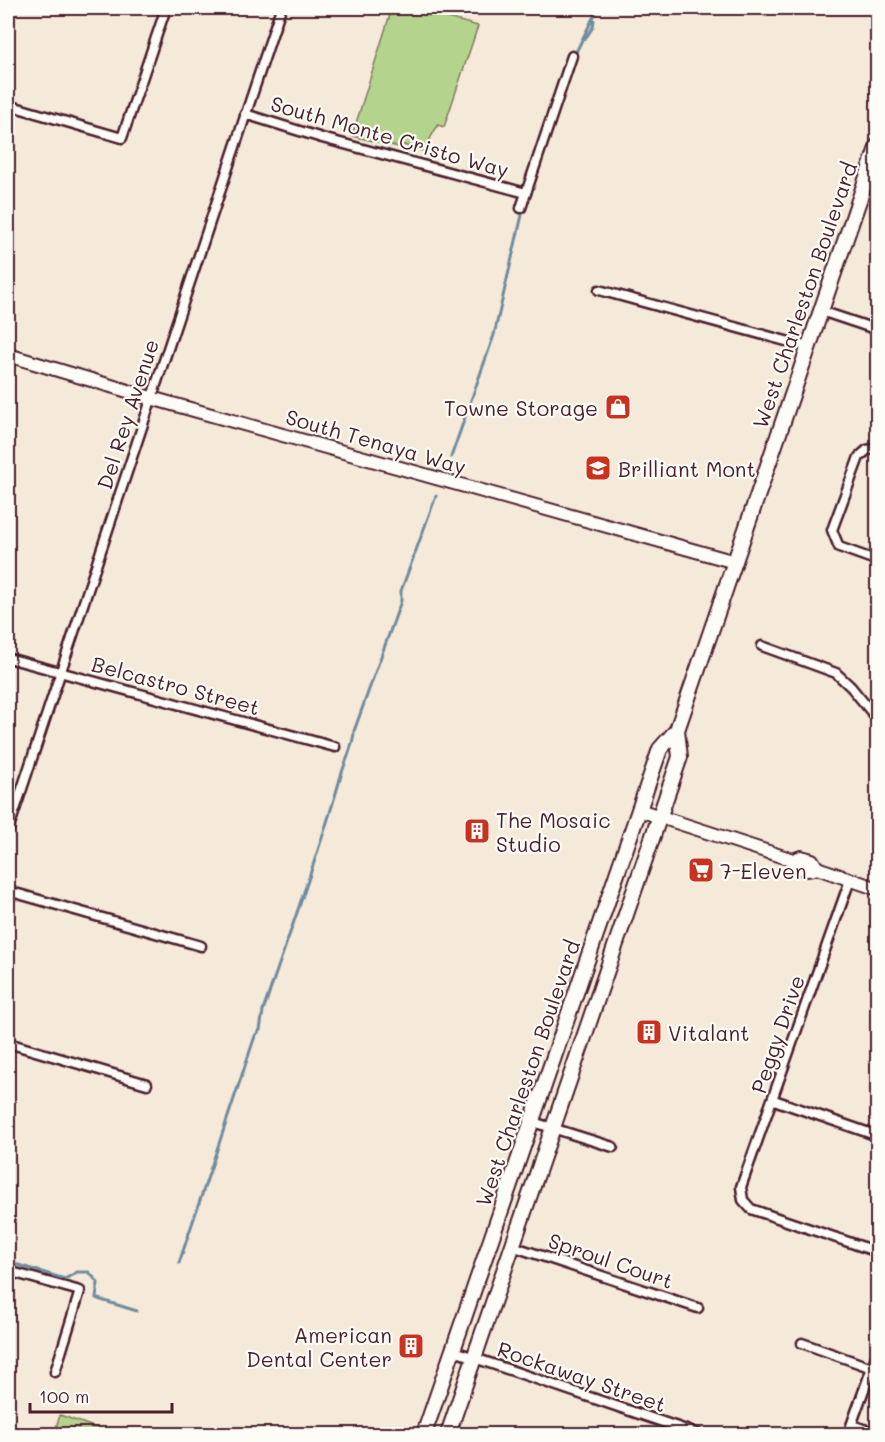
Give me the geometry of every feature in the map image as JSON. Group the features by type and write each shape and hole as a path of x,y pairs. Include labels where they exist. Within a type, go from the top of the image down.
{"main road":[{"name":"West Charleston Boulevard","path":"424,1434 660,749 677,730 878,145"},
{"name":"West Charleston Boulevard","path":"448,1434 680,757 677,730"}],"street":[{"path":"8,105 122,138 166,8"},
{"name":"Del Rey Avenue","path":"8,831 280,8"},
{"path":"521,207 572,56"},
{"name":"South Monte Cristo Way","path":"246,114 322,138 526,193"},
{"path":"599,290 808,347"},
{"path":"821,311 878,330"},
{"name":"South Tenaya Way","path":"8,355 152,398 735,562"},
{"path":"878,448 867,450 859,457 832,530 839,547 878,561"},
{"path":"762,646 836,673 851,687 878,720"},
{"name":"Belcastro Street","path":"8,658 141,692 335,747"},
{"path":"639,810 793,860 801,857 812,860 817,868 878,889"},
{"name":"Peggy Drive","path":"850,880 774,1100 741,1187 743,1200 751,1209 878,1252"},
{"path":"8,891 201,946"},
{"path":"8,1043 147,1084"},
{"path":"774,1100 878,1136"},
{"path":"533,1122 553,1126 613,1147"},
{"name":"Sproul Court","path":"512,1246 698,1308"},
{"path":"8,1271 80,1291 55,1372"},
{"path":"802,1343 872,1368"},
{"name":"Rockaway Street","path":"454,1351 698,1434"},
{"path":"848,1434 878,1351"},
{"path":"852,1425 878,1434"}],"green space":[{"path":"392,8 410,8 478,26 444,127 438,125 423,151 400,144 398,147 352,136"},
{"path":"60,1415 105,1431 104,1434 54,1434"}],"waterway":[{"path":"575,54 598,8"},
{"path":"585,39 593,27 594,20"},
{"path":"451,457 494,335 522,215"},
{"path":"179,1263 255,1036 260,1030 263,1011 351,748 354,731 436,496"},
{"path":"8,1262 65,1279 77,1272 89,1272 98,1283 96,1298"},
{"path":"98,1299 137,1311"}],"place":[{"name":"Towne Storage","path":"618,407"},
{"name":"Brilliant Mont","path":"598,468"},
{"name":"The Mosaic Studio","path":"477,831"},
{"name":"7-Eleven","path":"701,870"},
{"name":"Vitalant","path":"649,1032"},
{"name":"American Dental Center","path":"411,1346"}]}
